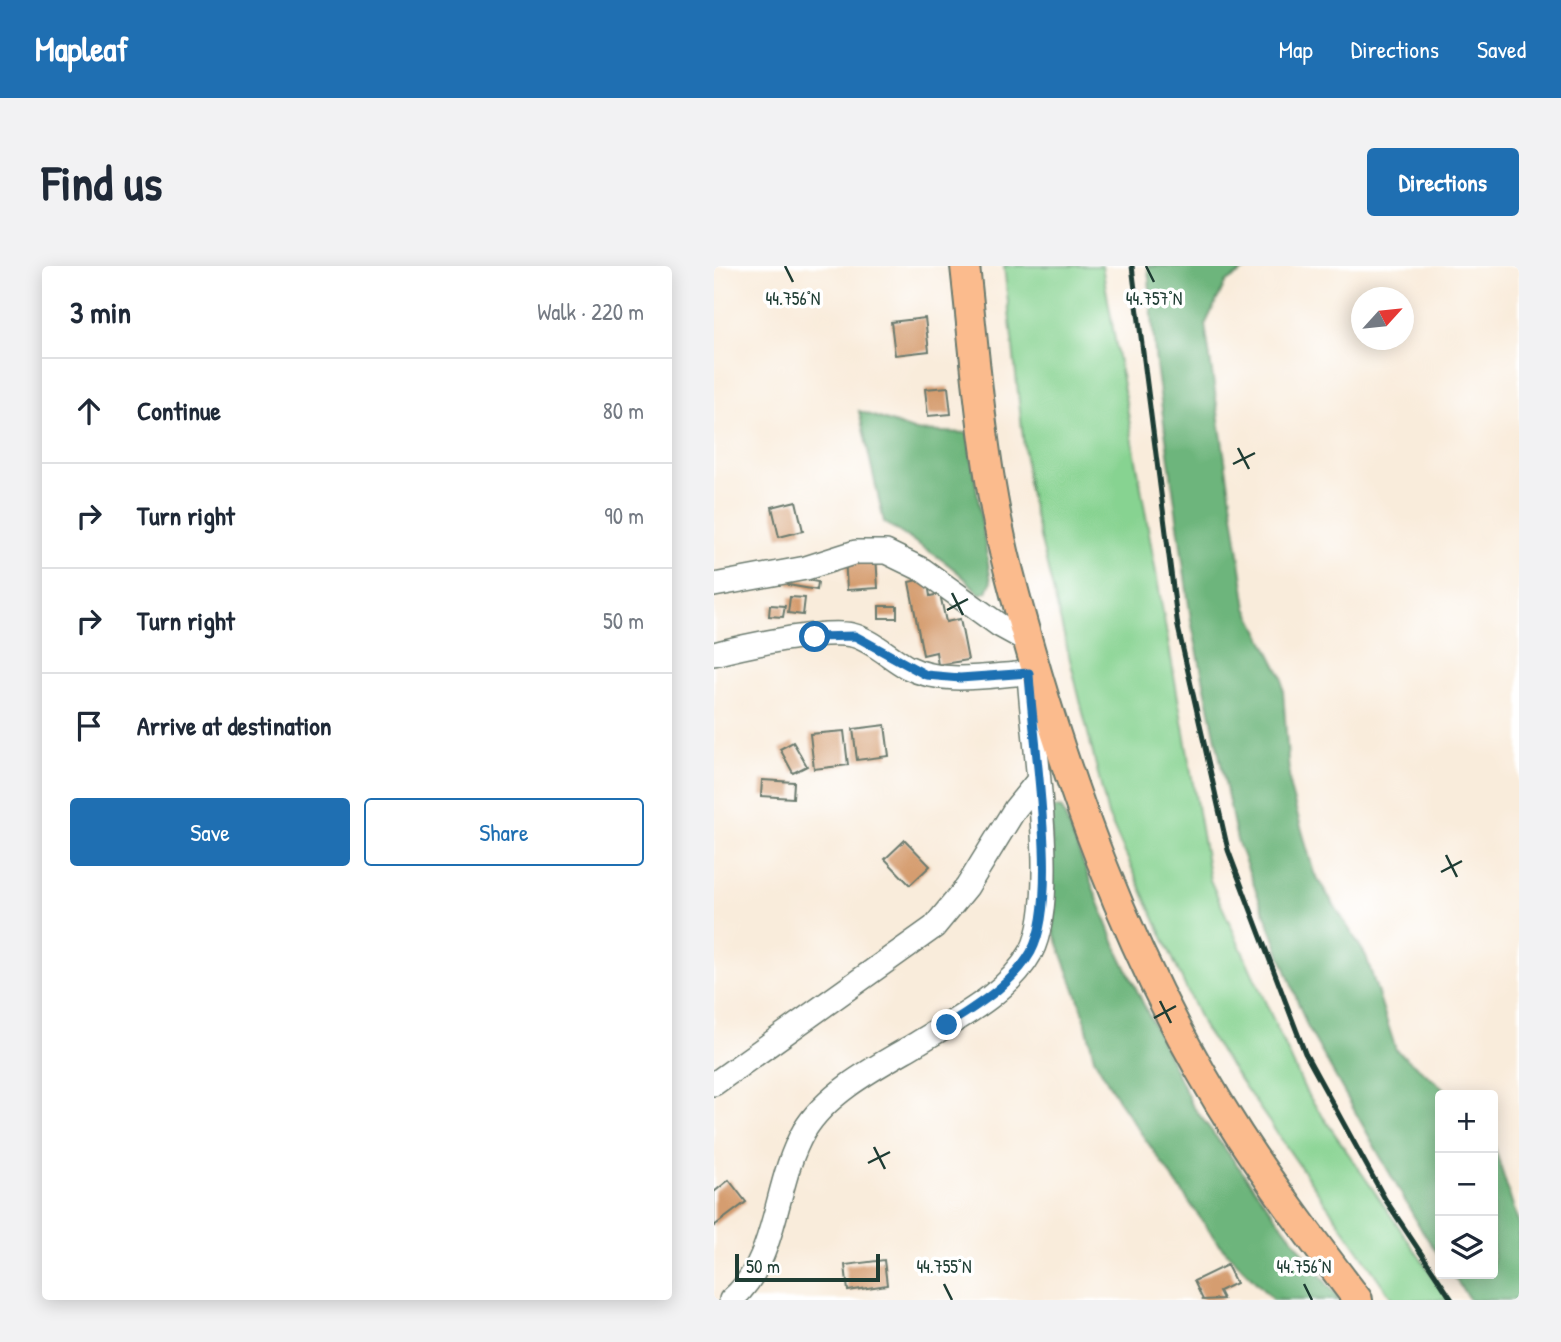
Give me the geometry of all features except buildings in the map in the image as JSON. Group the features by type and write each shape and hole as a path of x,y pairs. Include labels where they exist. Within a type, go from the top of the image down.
{"main road":[{"path":"965,266 992,484 1008,567 1032,660 1058,744 1098,851 1152,978 1239,1135 1358,1300"}],"street":[{"path":"714,585 806,568 856,552 886,552 923,570 999,625 1032,660 1037,782 1043,832 1040,929 1030,953 1003,984 977,1005 875,1069 823,1107 803,1132 757,1267 738,1295"},
{"path":"714,654 750,644 847,634 926,675 960,678 1032,660"},
{"path":"714,1084 934,927 967,887 1015,809 1037,782"}],"green space":[{"path":"1004,266 1102,266 1210,880 1306,1092 1449,1300 1393,1300 1204,1028 1108,815 1029,492"},
{"path":"1148,266 1251,266 1225,283 1205,325 1247,608 1282,677 1290,788 1314,873 1366,956 1396,1050 1446,1090 1435,1090 1435,1250 1307,1026 1237,840 1191,620 1156,365"},
{"path":"859,411 916,431 968,433 991,582 987,592 979,594 947,563 884,522"},
{"path":"1051,807 1062,809 1118,951 1192,1105 1339,1300 1273,1300 1218,1243 1118,1100 1094,1058 1083,1011 1053,930"},
{"path":"1498,1159 1519,1225 1519,1300 1470,1300 1455,1279 1498,1279"}],"railway":[{"path":"1132,266 1178,627 1228,850 1305,1053 1385,1199 1452,1300"}],"route":[{"path":"815,637 840,634 855,636 926,675 973,678 1029,673 1043,832 1040,929 1030,953 1011,977 947,1025"}]}
